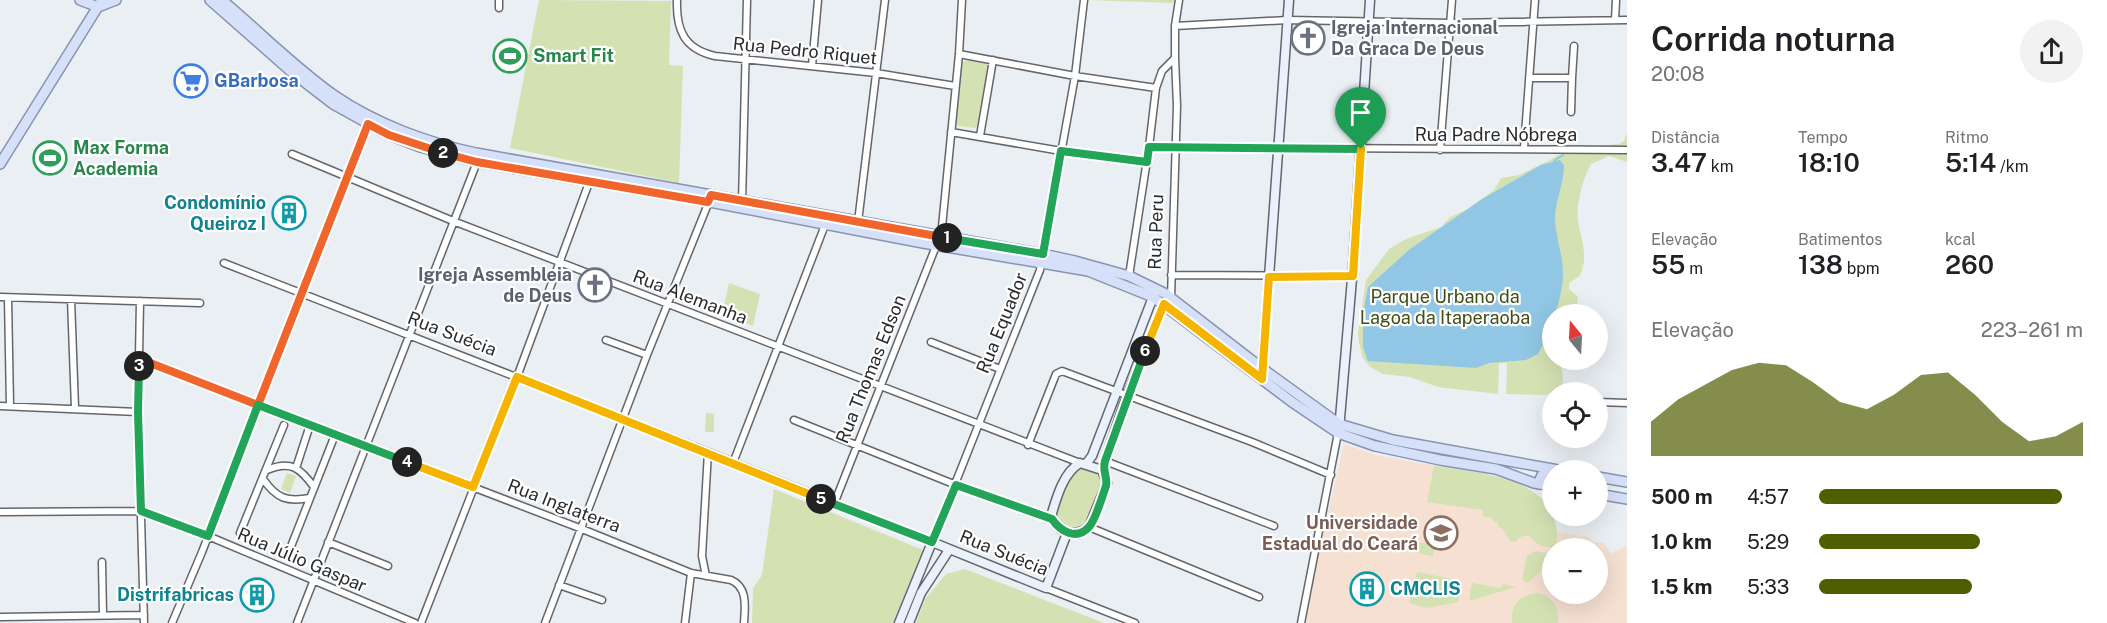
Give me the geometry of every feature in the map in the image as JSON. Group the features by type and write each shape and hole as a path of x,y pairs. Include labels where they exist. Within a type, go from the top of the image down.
{"main road":[{"path":"80,0 100,4 116,0"},
{"path":"210,0 306,84 333,104 411,134 464,151 591,177 858,222 938,241"},
{"path":"222,0 311,78 389,135 420,147 477,162 591,177"},
{"path":"0,164 100,4"},
{"path":"742,204 825,225 1042,259 1088,272 1167,301"},
{"path":"1042,259 1075,261 1129,276 1167,301 1262,374 1339,429 1375,446 1496,469 1542,485"},
{"path":"1339,429 1542,467"},
{"path":"1538,484 1542,476"},
{"path":"1608,479 1627,482"},
{"path":"1608,495 1627,498"}],"street":[{"path":"499,0 499,8"},
{"name":"Rua Pedro Riquet","path":"677,0 681,30 693,48 700,53 876,73 955,86"},
{"path":"742,204 747,0"},
{"path":"812,66 818,0"},
{"path":"858,222 885,0"},
{"name":"Rua Thomas Edson","path":"834,504 938,241 959,54 962,0"},
{"name":"Rua Equador","path":"932,542 1042,259 1075,76 1084,0"},
{"name":"Rua Peru","path":"1089,527 1107,483 1103,466 1127,396 1167,301 1172,275 1177,106 1175,26 1179,0"},
{"path":"1262,374 1289,0"},
{"path":"1300,623 1339,429 1353,276 1370,0"},
{"path":"1440,150 1452,0"},
{"path":"1524,148 1535,0"},
{"path":"1615,21 1616,0"},
{"path":"1175,26 1288,20 1450,23 1627,20"},
{"path":"1571,112 1574,46"},
{"path":"959,54 1075,76 1156,88"},
{"path":"1129,276 1156,88 1162,71 1175,58"},
{"path":"980,136 993,60"},
{"path":"1529,78 1572,78"},
{"path":"171,623 208,536 370,120"},
{"path":"951,132 1061,151 1147,162"},
{"name":"Rua Padre Nóbrega","path":"1149,147 1627,150"},
{"name":"Rua Alemanha","path":"292,154 453,221 560,261 667,305 1028,445 1083,463"},
{"path":"297,623 477,162"},
{"path":"422,623 591,177"},
{"path":"545,623 647,355 710,198"},
{"path":"733,464 825,225"},
{"name":"Rua Suécia","path":"224,263 708,452 733,464 1135,623"},
{"path":"1172,275 1353,276"},
{"path":"0,297 200,303"},
{"path":"1052,519 1066,477 1074,466 1092,456 1154,297"},
{"path":"8,298 10,406"},
{"path":"71,299 75,408"},
{"path":"140,301 138,412 144,623"},
{"path":"1142,327 1152,332"},
{"path":"606,340 647,355"},
{"path":"931,342 1000,369"},
{"name":"Rua Inglaterra","path":"140,359 691,573 732,580 744,591 744,623"},
{"path":"1028,445 1053,380 1056,374 1062,371 1252,442 1331,475"},
{"path":"1608,402 1627,403"},
{"path":"0,406 138,412"},
{"path":"794,420 956,485 1052,519 1058,528 1067,533 1079,533 1089,527 1259,597"},
{"path":"240,533 284,425"},
{"path":"296,468 310,425"},
{"path":"288,554 333,440"},
{"path":"706,576 702,556 708,452"},
{"path":"1083,463 1103,466 1274,526"},
{"path":"267,470 288,465 306,475 314,487"},
{"path":"263,479 269,487 284,498 290,500 310,498"},
{"name":"Rua Júlio Gaspar","path":"0,512 141,511 208,536 415,623"},
{"path":"1046,588 1067,533"},
{"path":"328,542 388,566"},
{"path":"898,623 932,542"},
{"path":"909,623 918,600 949,550"},
{"path":"921,565 927,559 933,559 938,564 936,570"},
{"path":"102,562 103,615"},
{"path":"685,623 691,573"},
{"path":"559,585 602,600"},
{"path":"0,617 144,615"}],"shaded area":[{"name":"Universidade Estadual do Ceará","path":"1344,444 1375,455 1487,475 1519,484 1542,498 1542,526 1556,526 1558,532 1590,538 1542,538 1542,604 1608,604 1608,549 1611,554 1627,545 1627,623 1303,623"}],"green space":[{"path":"539,0 671,1 669,65 683,66 679,183 510,148"},
{"path":"1086,0 1174,0 1173,3"},
{"path":"966,60 987,63 989,67 979,126 975,128 958,126 955,122 962,63"},
{"name":"Parque Urbano da Lagoa da Itaperaoba","path":"1627,133 1627,162 1609,156 1591,164 1585,177 1578,206 1578,220 1584,248 1583,268 1580,276 1569,283 1569,289 1578,297 1577,304 1542,304 1542,370 1561,370 1563,382 1542,382 1542,395 1506,394 1507,363 1499,363 1498,394 1438,387 1410,377 1383,374 1370,367 1363,358 1358,333 1366,280 1389,249 1406,239 1441,227 1450,217 1468,209 1494,190 1501,178 1519,175 1574,148 1619,144 1624,141"},
{"path":"729,283 760,294 753,326 722,314"},
{"path":"706,413 714,414 714,432 705,432"},
{"path":"1434,466 1505,479 1522,485 1542,499 1542,526 1556,526 1557,538 1542,538 1542,546 1527,535 1515,542 1510,541 1502,528 1498,527 1498,523 1492,518 1483,516 1483,510 1427,502"},
{"path":"1084,467 1095,473 1101,483 1091,515 1086,522 1072,528 1063,526 1058,518 1061,494 1074,472"},
{"path":"287,473 296,476 290,493 281,489"},
{"path":"774,489 923,550 893,623 752,623 753,588 762,575"},
{"path":"1418,543 1436,543 1433,556 1417,553"},
{"path":"1536,551 1542,552 1542,569 1526,583 1522,579 1527,556"},
{"path":"965,569 1104,623 916,623 925,599 946,574"},
{"path":"1417,572 1462,581 1458,602 1427,608 1409,603"},
{"path":"1472,583 1501,588 1502,584 1516,587 1469,601"},
{"path":"1532,594 1542,595 1542,604 1554,604 1558,612 1558,623 1512,623 1515,606 1522,598"}],"water":[{"name":"Parque Urbano da Lagoa da Itaperaoba","path":"1560,160 1564,165 1555,216 1563,273 1558,304 1542,304 1542,346 1538,354 1526,360 1489,363 1476,368 1368,361 1363,347 1363,313 1368,287 1410,249 1482,199 1541,165"}],"waterway":[{"path":"1554,161 1563,155"}],"place":[{"name":"Igreja Internacional Da Graca De Deus","path":"1308,38"},
{"name":"Smart Fit","path":"510,56"},
{"name":"GBarbosa","path":"191,81"},
{"name":"Max Forma Academia","path":"50,158"},
{"name":"Condomínio Queiroz I","path":"289,213"},
{"name":"Igreja Assembleia de Deus","path":"595,285"},
{"name":"Universidade Estadual do Ceará","path":"1441,533"},
{"name":"CMCLIS","path":"1367,589"},
{"name":"Distrifabricas","path":"257,595"}],"route":[{"path":"1361,149 1149,147 1147,162 1061,151 1043,254 711,195 708,202 477,162 420,147 368,124 258,405 140,359 138,412 141,511 208,536 258,405 473,487 517,377 932,542 956,485 1052,519 1058,528 1067,533 1079,533 1089,527 1098,508 1107,483 1102,470 1123,407 1164,304 1262,379 1269,277 1353,276 1361,149"}]}
